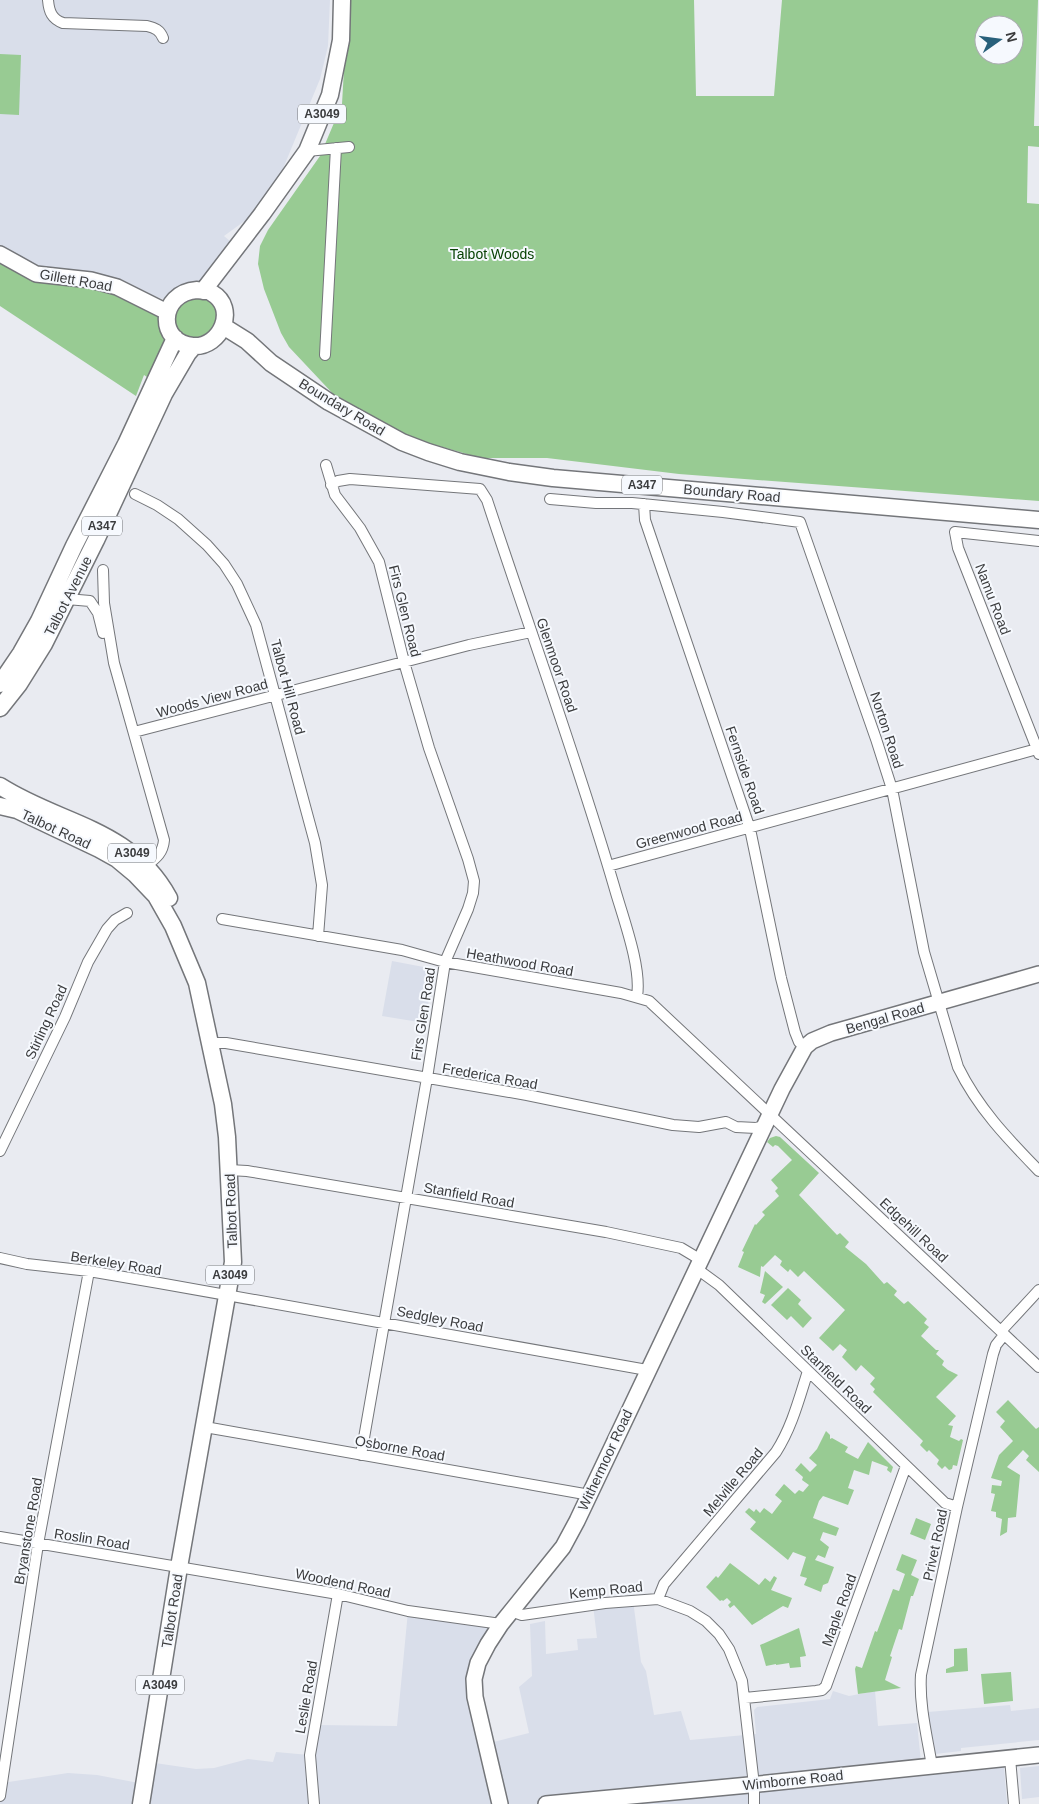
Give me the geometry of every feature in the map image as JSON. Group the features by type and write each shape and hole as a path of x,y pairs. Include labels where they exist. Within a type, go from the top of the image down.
{"main road":[{"name":"A3049","path":"210,294 262,214 307,150 330,96 341,40 342,0"},
{"path":"190,291 210,294 221,303 224,311 220,331 208,343 194,346 183,343 175,338 167,323 169,307 183,293 190,291"},
{"name":"Boundary Road","path":"220,331 328,402 384,432 428,452 460,462 509,472 553,478 1039,520"},
{"name":"Talbot Avenue","path":"0,684 35,629 74,546 126,444 175,338"},
{"name":"Talbot Avenue","path":"2,705 32,664 67,599 167,388 194,346"},
{"name":"A3049","path":"0,786 96,831 123,846 146,866 167,894 180,918 189,942 197,983"},
{"name":"Talbot Road","path":"0,806 17,810 99,848 117,859 135,874 156,896 165,909 197,983 223,1104 227,1137 233,1262 141,1804"}],"street":[{"path":"48,0 53,17 63,23 147,26 161,32 162,38"},
{"path":"307,150 349,147"},
{"path":"325,355 336,148"},
{"name":"Gillett Road","path":"0,254 36,274 91,280 125,290 169,307"},
{"name":"Firs Glen Road","path":"326,465 335,495 360,528 379,562 404,662 429,748 474,881 473,893 468,909 445,962 427,1078 404,1198 361,1455"},
{"name":"Glenmoor Road","path":"331,485 338,481 350,479 480,490 487,500 571,748 608,866 638,975 637,996"},
{"name":"Talbot Hill Road","path":"135,494 178,519 207,545 238,584 256,625 316,844 321,873 322,900 318,936"},
{"name":"Norton Road","path":"550,499 596,503 624,502 800,522 892,789 924,952 958,1067 966,1084 997,1128 1039,1171"},
{"name":"Fernside Road","path":"644,504 645,520 750,829 781,978 795,1032 799,1042 805,1047"},
{"name":"Namu Road","path":"1038,752 958,548 955,532 1039,541"},
{"path":"103,570 104,603 114,662 164,840 159,856 146,866"},
{"path":"67,599 84,599 90,601 95,606 105,641 114,662"},
{"name":"Woods View Road","path":"134,732 469,645 531,632"},
{"name":"Greenwood Road","path":"608,866 892,789 1038,752"},
{"name":"Stirling Road","path":"0,1150 65,1018 88,962 107,929 115,920 128,913"},
{"name":"Heathwood Road","path":"222,919 402,950 445,962 637,996 659,1008 768,1120"},
{"name":"Bengal Road","path":"768,1120 796,1061 805,1047 812,1041 831,1033 1039,974"},
{"name":"Frederica Road","path":"210,1043 226,1043 536,1097 672,1125 699,1127 726,1122 736,1127 756,1128 768,1120"},
{"name":"Withermoor Road","path":"500,1804 475,1697 474,1679 478,1664 501,1624 563,1547 590,1495 647,1370 768,1120"},
{"name":"Edgehill Road","path":"768,1120 1039,1367"},
{"name":"Stanfield Road","path":"229,1170 247,1171 625,1236 681,1248 944,1503 957,1507"},
{"name":"Berkeley Road","path":"0,1258 27,1264 89,1271 227,1296"},
{"name":"Bryanstone Road","path":"0,1796 38,1544 89,1271"},
{"name":"Privet Road","path":"932,1766 920,1686 921,1675 957,1507 996,1345 1003,1333 1039,1290"},
{"name":"Sedgley Road","path":"227,1296 647,1370"},
{"name":"Melville Road","path":"658,1599 664,1584 776,1452 793,1420 808,1371"},
{"name":"Osborne Road","path":"205,1428 590,1495"},
{"name":"Maple Road","path":"745,1698 816,1691 822,1690 826,1686 906,1466"},
{"name":"Roslin Road","path":"0,1537 180,1567"},
{"name":"Woodend Road","path":"180,1567 338,1594 408,1611 501,1624"},
{"name":"Leslie Road","path":"314,1804 310,1756 338,1594"},
{"name":"Kemp Road","path":"511,1611 522,1615 621,1601 658,1599 690,1611 706,1621 719,1634 737,1666 745,1698 754,1784 754,1804"},
{"name":"Wimborne Road","path":"546,1804 584,1802 1039,1755"},
{"path":"1010,1758 1014,1804"}],"shaded area":[{"path":"0,0 330,0 328,46 320,79 275,188 246,220 224,236 237,247 224,264 172,302 142,292 36,274 0,254"},
{"path":"392,961 434,969 425,1023 382,1016"},
{"path":"633,1600 641,1662 646,1671 654,1715 681,1711 690,1740 756,1734 754,1710 757,1707 830,1699 833,1691 849,1696 875,1691 878,1726 917,1723 922,1772 1004,1767 1007,1804 0,1804 2,1783 68,1773 97,1775 144,1784 148,1762 196,1769 214,1768 248,1759 273,1762 276,1752 309,1755 316,1725 397,1726 408,1611 501,1624 478,1663 486,1744 529,1733 519,1687 532,1676 530,1624 545,1621 546,1654 578,1650 577,1639 597,1638 593,1605"},
{"path":"1010,1705 1011,1711 1039,1708 1039,1740 961,1748 961,1751 935,1754 928,1712"},
{"path":"1039,1766 1039,1797 1022,1799 1020,1768"}],"green space":[{"name":"Talbot Woods","path":"348,0 694,0 696,96 774,96 782,0 1038,0 1034,126 1039,126 1039,147 1028,146 1027,203 1039,204 1039,501 679,474 547,458 481,458 414,439 377,421 336,397 289,347 281,333 264,289 258,264 260,246 268,230 320,156 342,104"},
{"path":"0,54 21,55 19,115 0,114"},
{"path":"0,254 36,274 91,280 155,314 164,330 163,346 158,363 150,379 144,375 136,396 0,306"},
{"path":"209,291 223,326 188,345 167,317 169,305"},
{"path":"780,1137 819,1173 799,1195 837,1235 840,1233 849,1242 845,1247 866,1264 884,1284 887,1282 897,1291 894,1295 904,1304 908,1301 927,1319 924,1323 929,1327 921,1336 936,1350 939,1350 936,1354 944,1361 942,1365 958,1375 936,1397 956,1416 948,1425 953,1426 950,1437 959,1441 963,1440 957,1466 953,1465 952,1469 949,1470 945,1466 942,1469 937,1464 939,1460 929,1450 927,1452 920,1445 923,1441 873,1392 875,1389 870,1384 875,1378 861,1365 856,1371 842,1357 847,1350 840,1344 833,1351 819,1338 845,1310 804,1271 798,1277 790,1269 788,1272 780,1265 782,1261 775,1255 763,1267 761,1266 760,1277 738,1267 744,1252 742,1251 755,1224 765,1215 762,1212 779,1196 775,1191 778,1188 771,1180 792,1160 778,1146 775,1145 773,1147 767,1142 770,1138"},
{"path":"765,1271 783,1287 765,1304 762,1302 765,1295 760,1293"},
{"path":"788,1288 801,1300 798,1304 812,1318 803,1328 791,1316 787,1320 771,1305"},
{"path":"1008,1400 1036,1429 1039,1427 1039,1472 1026,1460 1029,1456 1023,1450 1007,1467 1020,1475 1016,1517 1008,1518 1007,1532 1000,1536 1002,1519 996,1517 996,1512 991,1511 995,1494 991,1493 992,1485 1001,1486 1002,1481 991,1478 999,1455 1013,1441 1000,1427 1005,1421 996,1412"},
{"path":"826,1431 830,1435 830,1439 832,1438 848,1447 845,1452 858,1459 868,1442 893,1467 891,1473 887,1470 888,1467 872,1461 869,1475 854,1470 848,1488 854,1490 848,1505 823,1496 819,1501 813,1518 839,1528 836,1536 823,1532 820,1540 829,1547 825,1558 818,1555 815,1560 834,1567 828,1583 823,1585 821,1592 804,1585 807,1578 800,1576 806,1557 793,1552 788,1560 750,1529 756,1522 745,1512 749,1508 754,1512 756,1509 760,1513 764,1508 772,1514 782,1501 775,1495 784,1484 795,1494 799,1490 803,1492 809,1485 802,1480 803,1477 795,1470 801,1463 810,1472 817,1465 809,1458 817,1449"},
{"path":"916,1518 931,1524 925,1540 910,1534"},
{"path":"902,1554 917,1560 911,1575 919,1579 913,1596 911,1596 902,1630 899,1629 890,1656 892,1657 885,1680 901,1688 858,1694 855,1669 856,1666 862,1668 893,1589 899,1591 905,1574 896,1570"},
{"path":"730,1563 759,1585 765,1578 770,1582 774,1576 777,1578 771,1590 792,1598 788,1608 783,1606 752,1625 734,1605 730,1608 728,1605 731,1602 727,1598 720,1601 706,1587 716,1576 718,1578"},
{"path":"799,1628 806,1656 800,1657 801,1667 790,1668 789,1663 766,1666 760,1645"},
{"path":"967,1648 968,1671 946,1673 946,1669 954,1666 954,1649"},
{"path":"1011,1672 1013,1701 984,1704 981,1674"}]}
